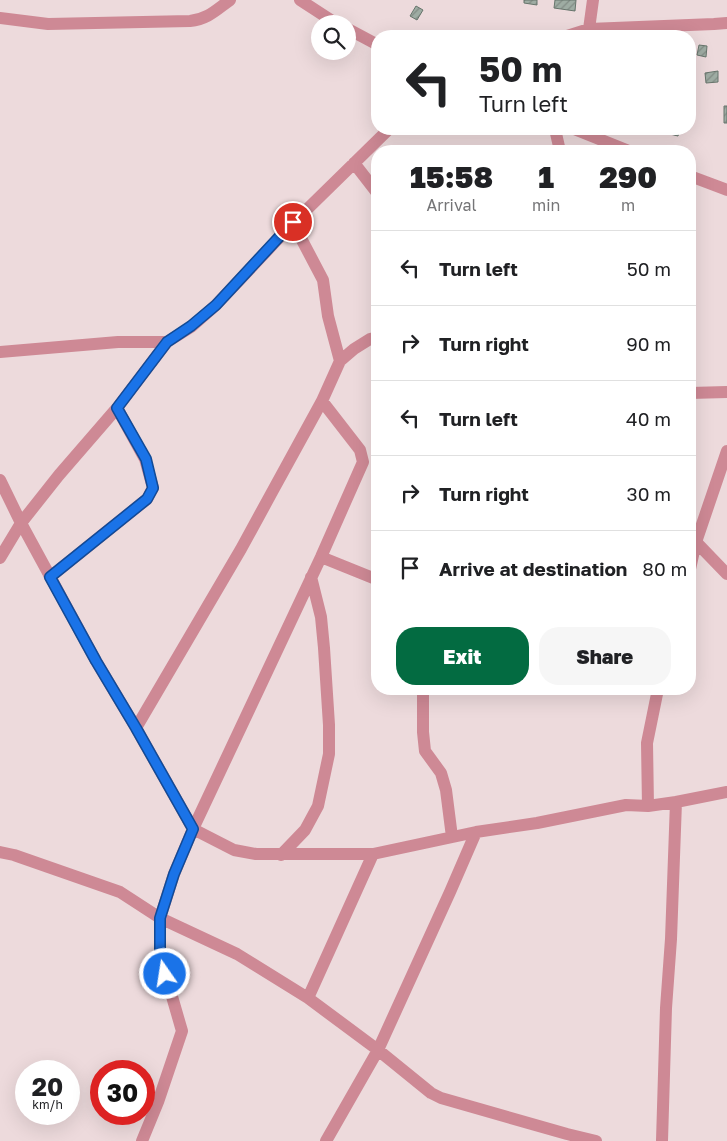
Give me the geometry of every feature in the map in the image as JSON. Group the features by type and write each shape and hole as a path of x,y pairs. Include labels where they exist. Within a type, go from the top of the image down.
{"street":[{"path":"0,18 48,24 190,21 200,20 210,15 230,0"},
{"path":"300,0 323,15"},
{"path":"589,29 593,0"},
{"path":"586,30 727,23"},
{"path":"356,33 371,41"},
{"path":"373,145 383,135"},
{"path":"589,135 614,145"},
{"path":"0,558 21,523 59,475 117,408 167,342 191,326 216,305 293,222 371,146"},
{"path":"354,163 371,185"},
{"path":"696,178 727,190"},
{"path":"293,222 323,280 328,316 340,361"},
{"path":"136,728 242,549 270,494 322,401 340,361 354,349 371,339"},
{"path":"0,352 118,342 167,342"},
{"path":"696,393 727,392"},
{"path":"142,1141 158,1102 182,1031 160,955 160,918 174,874 363,462 360,450 322,401"},
{"path":"50,577 147,499 153,488 146,459 117,408"},
{"path":"696,533 727,452"},
{"path":"0,480 21,523 96,661 193,829 234,850 256,854 281,855 373,854 476,832 537,823 626,806 648,806 727,792"},
{"path":"696,544 727,574"},
{"path":"321,557 371,577"},
{"path":"281,855 305,830 318,806 329,754 329,725 321,617 311,578"},
{"path":"423,695 425,751 441,773 446,790 452,837"},
{"path":"648,806 648,743 657,695"},
{"path":"662,1141 676,802"},
{"path":"326,1141 378,1050 476,832"},
{"path":"0,852 14,855 120,892 160,918 237,954 308,998 378,1050 430,1093 440,1098 596,1141"},
{"path":"308,998 373,854"}],"building":[{"path":"524,0 537,0 537,5 524,3"},
{"path":"555,0 576,0 575,11 554,8"},
{"path":"416,6 423,10 417,20 410,16"},
{"path":"699,45 707,46 706,57 697,55"},
{"path":"718,71 718,82 706,83 705,73"},
{"path":"724,106 727,106 727,123 724,123"}],"route":[{"path":"165,974 160,955 160,918 174,874 193,829 50,577 147,499 153,488 146,459 117,408 167,342 191,326 216,305 293,222"}]}
